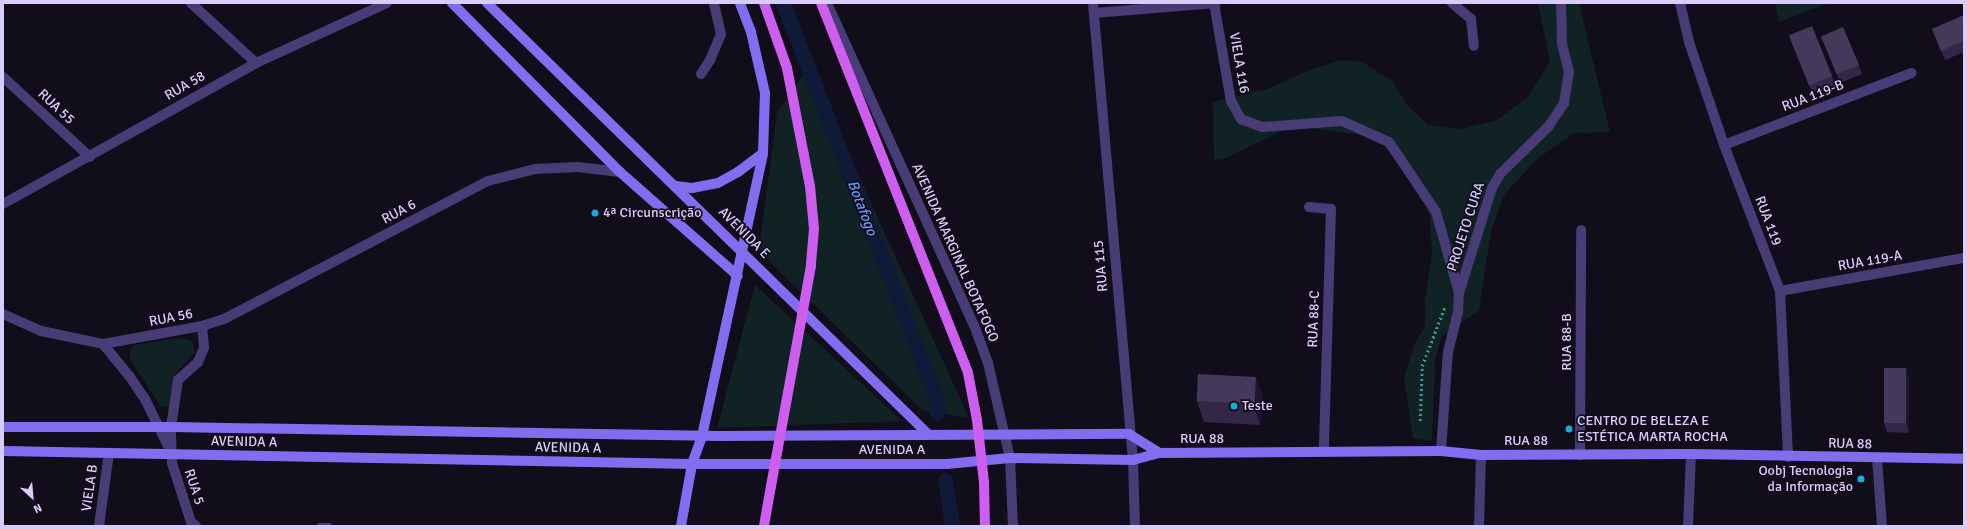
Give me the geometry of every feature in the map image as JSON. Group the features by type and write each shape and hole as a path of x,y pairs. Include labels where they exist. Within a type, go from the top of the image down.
{"main road":[{"path":"452,3 620,172 738,276"},
{"name":"AVENIDA E","path":"487,3 676,186 928,434"},
{"path":"681,526 692,464 702,436 738,276 763,153 765,93 751,32 740,3"},
{"path":"764,3 787,68 810,186 814,229 811,265 764,526"},
{"path":"821,3 968,373 977,420 984,482 985,526"},
{"path":"676,186 692,188 718,182 738,172 763,153"},
{"name":"AVENIDA A","path":"3,427 156,426 702,436 1129,434"},
{"path":"1129,434 1159,453"},
{"name":"AVENIDA A","path":"3,451 692,464 947,464 1010,458 1132,460"},
{"name":"RUA 88","path":"1132,460 1159,453 1441,451 1481,454 1691,454 1964,460"}],"street":[{"path":"191,3 256,62"},
{"name":"RUA 58","path":"3,204 90,157 256,62 387,3"},
{"path":"701,74 710,60 721,34 714,3"},
{"name":"AVENIDA MARGINAL BOTAFOGO","path":"827,3 974,325 988,363 1010,458 1013,526"},
{"path":"1093,8 1215,3"},
{"name":"VIELA 116","path":"1215,3 1231,101 1241,119 1262,127 1342,121"},
{"path":"1452,3 1471,19 1474,46"},
{"name":"PROJETO CURA","path":"1441,451 1448,352 1458,312 1459,293 1492,188 1500,174 1548,127 1564,103 1569,72 1562,43 1561,3"},
{"name":"RUA 119","path":"1680,3 1689,42 1724,145 1780,291 1788,457"},
{"name":"RUA 115","path":"1093,8 1132,460 1135,526"},
{"name":"RUA 119-B","path":"1724,145 1912,73"},
{"name":"RUA 55","path":"3,77 90,157"},
{"name":"PROJETO CURA","path":"1342,121 1389,142 1398,155 1436,212 1459,293"},
{"name":"RUA 6","path":"202,326 224,319 488,181 535,169 578,167 620,172"},
{"name":"RUA 88-C","path":"1309,208 1331,209 1324,452"},
{"name":"RUA 88-B","path":"1580,455 1581,230"},
{"name":"RUA 119-A","path":"1780,291 1964,258"},
{"name":"RUA 56","path":"3,314 41,331 103,344 202,326 204,348 198,362 178,380 171,427 172,454"},
{"path":"103,344 130,376 151,410 156,426 172,454"},
{"name":"VIELA B","path":"99,526 109,453"},
{"name":"RUA 5","path":"172,454 174,471 191,522 196,526"},
{"path":"1479,526 1481,454"},
{"path":"1688,526 1691,454"},
{"path":"1877,458 1882,526"}],"lane":[{"path":"320,526 329,526"}],"path":[{"path":"1420,421 1422,366 1446,300"}],"shaded area":[{"path":"1538,3 1579,3 1610,132 1574,133 1537,159 1504,195 1491,231 1479,310 1442,336 1435,360 1432,441 1413,438 1404,377 1415,343 1425,327 1425,299 1432,254 1430,217 1415,181 1376,137 1310,128 1281,131 1224,159 1214,160 1213,102 1267,89 1312,69 1341,60 1362,62 1392,81 1407,105 1428,125 1462,129 1497,120 1528,97 1550,61"},
{"path":"1775,3 1829,3 1779,22"},
{"path":"809,67 969,418 922,410 759,251 777,112"},
{"path":"755,285 902,421 717,428"},
{"path":"180,338 192,341 195,352 174,375 169,405 161,407 130,359 130,352 133,345"}],"building":[{"path":"1964,15 1964,41 1941,51 1932,29"},
{"path":"1812,26 1832,76 1809,85 1789,35"},
{"path":"1843,27 1859,65 1837,74 1821,36"},
{"path":"1884,368 1906,368 1906,423 1884,423"},
{"path":"1198,374 1256,377 1255,404 1197,401"}],"waterway":[{"name":"Botafogo","path":"783,3 938,403 937,413"},
{"name":"Botafogo","path":"945,480 952,526"}],"place":[{"name":"4ª Circunscrição","path":"595,213"},
{"name":"Teste","path":"1234,406"},
{"name":"CENTRO DE BELEZA E ESTÉTICA MARTA ROCHA","path":"1569,429"},
{"name":"Oobj Tecnologia da Informação","path":"1861,479"}]}
